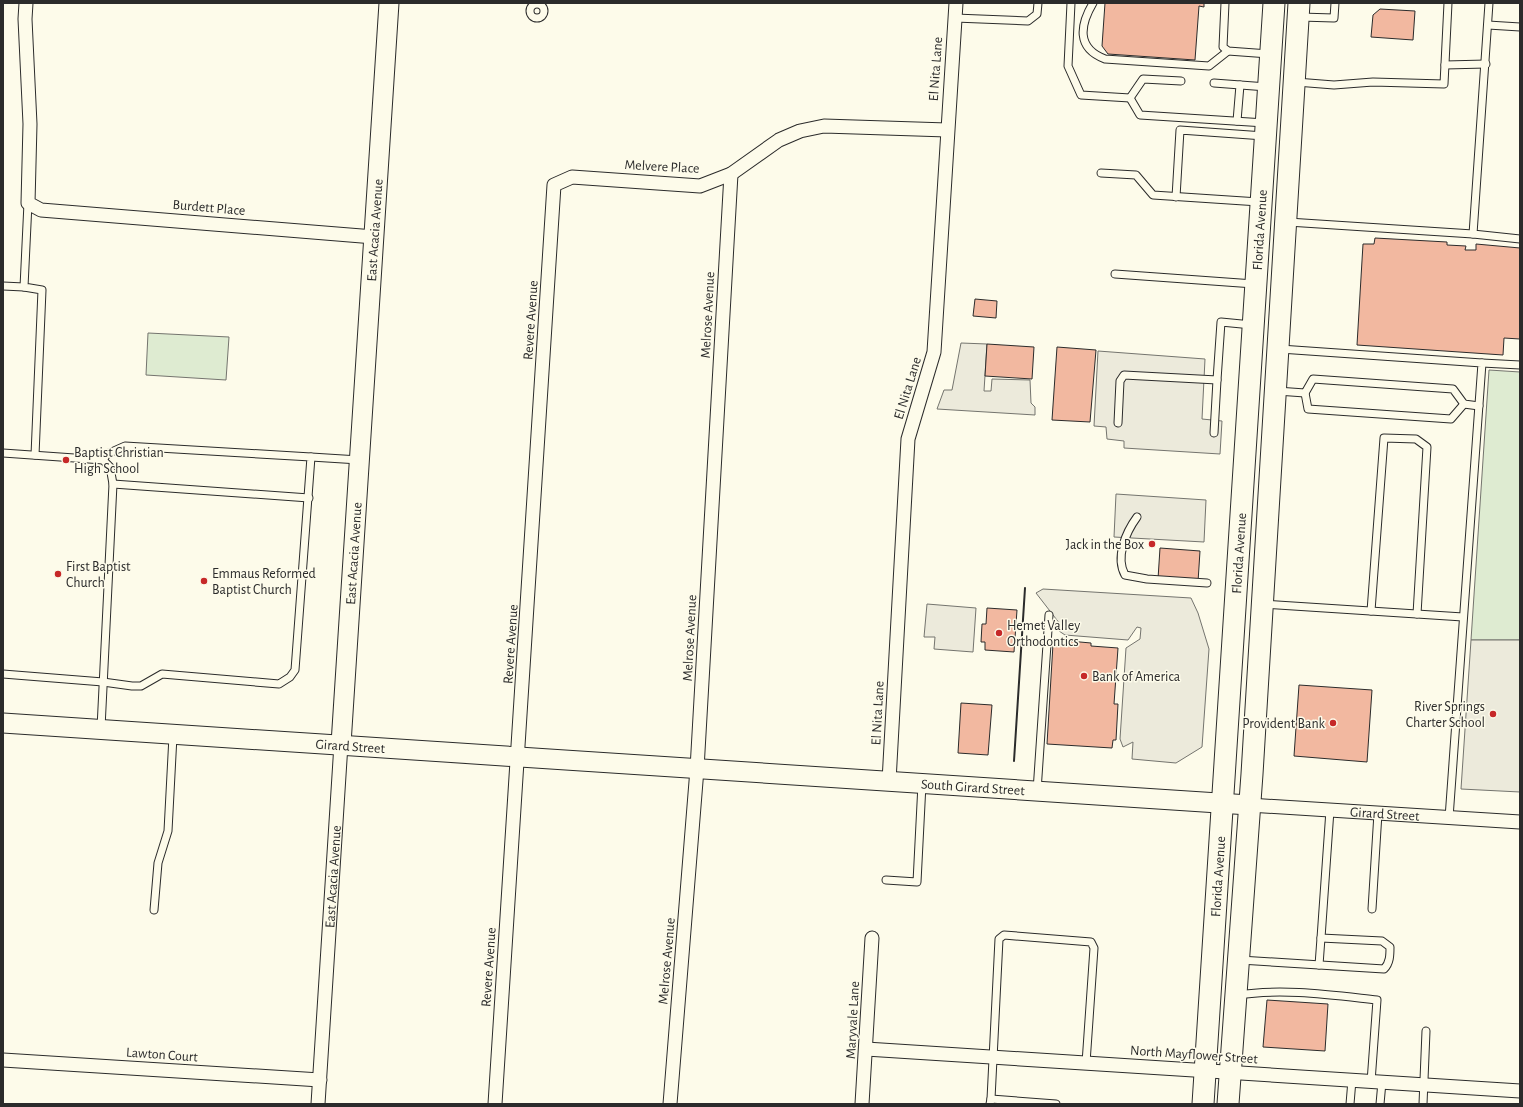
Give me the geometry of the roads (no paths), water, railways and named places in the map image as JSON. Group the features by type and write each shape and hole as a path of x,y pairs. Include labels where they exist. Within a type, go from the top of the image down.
{"main road":[{"name":"Florida Avenue","path":"1203,1104 1224,803 1274,3"},
{"name":"Florida Avenue","path":"1228,1104 1249,805 1299,10"}],"street":[{"path":"26,3 24,19 30,124 28,204"},
{"name":"East Acacia Avenue","path":"318,1104 389,3"},
{"name":"El Nita Lane","path":"889,781 908,439 934,352 956,3"},
{"name":"Melvere Place","path":"554,185 572,177 700,186 731,174 779,140 806,130 824,126 947,130"},
{"name":"Melrose Avenue","path":"670,1104 697,769 731,174"},
{"name":"Revere Avenue","path":"495,1104 554,185"},
{"name":"Burdett Place","path":"28,204 41,210 374,237"},
{"name":"Girard Street","path":"3,723 341,744 697,769"},
{"name":"South Girard Street","path":"697,769 1249,805"},
{"name":"Girard Street","path":"1249,805 1520,822"},
{"name":"Maryvale Lane","path":"862,1104 872,938"},
{"name":"North Mayflower Street","path":"866,1049 1520,1091"},
{"name":"Lawton Court","path":"3,1060 320,1080"}],"lane":[{"path":"955,18 1028,21 1037,14 1038,3"},
{"path":"1071,3 1068,66 1081,95 1130,98"},
{"path":"1093,3 1084,18 1083,37 1090,50 1096,56 1105,59 1209,66 1228,51"},
{"path":"1225,3 1224,48 1228,51 1271,54"},
{"path":"1299,10 1334,18 1335,3"},
{"path":"1294,82 1334,85 1373,82 1444,84 1448,3"},
{"path":"1473,234 1486,64 1489,3"},
{"path":"1488,25 1520,27"},
{"path":"1445,65 1486,64"},
{"path":"1130,98 1143,79 1181,81"},
{"path":"1214,83 1269,87"},
{"path":"1237,121 1240,85"},
{"path":"1130,98 1140,115 1237,121 1266,129"},
{"path":"1176,197 1180,130 1266,129"},
{"path":"1101,173 1136,175 1153,196 1262,202"},
{"path":"24,287 28,204"},
{"path":"1285,222 1520,238"},
{"path":"1115,274 1257,284"},
{"path":"3,286 42,290 35,455"},
{"path":"1214,432 1221,322 1254,325"},
{"path":"1277,349 1520,365"},
{"path":"1449,818 1482,363"},
{"path":"1118,423 1120,381 1124,375 1217,380"},
{"path":"1464,404 1451,419 1308,409 1305,392 1313,379 1453,389 1464,404 1479,406"},
{"path":"1274,391 1305,392"},
{"path":"1371,610 1384,438 1416,439 1427,447 1417,614"},
{"path":"103,460 111,452 125,446 359,460"},
{"path":"3,453 103,460 110,467 113,484 101,729"},
{"path":"3,674 141,686 162,674 279,684 290,678 295,670 297,661 311,457"},
{"path":"113,484 308,498"},
{"path":"1137,517 1127,532 1122,549 1121,569 1125,575 1147,579 1207,583"},
{"path":"1261,603 1463,617"},
{"path":"1037,791 1049,615"},
{"path":"154,910 158,863 168,831 174,733"},
{"path":"886,880 917,882 922,784"},
{"path":"1319,965 1330,810"},
{"path":"1372,909 1378,813"},
{"path":"1056,1104 990,1102 994,1057 999,939 1004,935 1091,942 1094,948 1086,1063"},
{"path":"1238,960 1384,970 1390,958 1390,947 1382,941 1321,938"},
{"path":"1236,996 1258,992 1292,993 1376,1000 1374,1033 1380,1104"},
{"path":"1423,1104 1425,1085 1426,1031"},
{"path":"1352,1080 1352,1103"}],"place":[{"name":"Baptist Christian High School","path":"66,460"},
{"name":"Jack in the Box","path":"1152,544"},
{"name":"First Baptist Church","path":"58,574"},
{"name":"Emmaus Reformed Baptist Church","path":"204,581"},
{"name":"Hemet Valley Orthodontics","path":"999,633"},
{"name":"Bank of America","path":"1084,676"},
{"name":"River Springs Charter School","path":"1493,714"},
{"name":"Provident Bank","path":"1333,723"}]}
